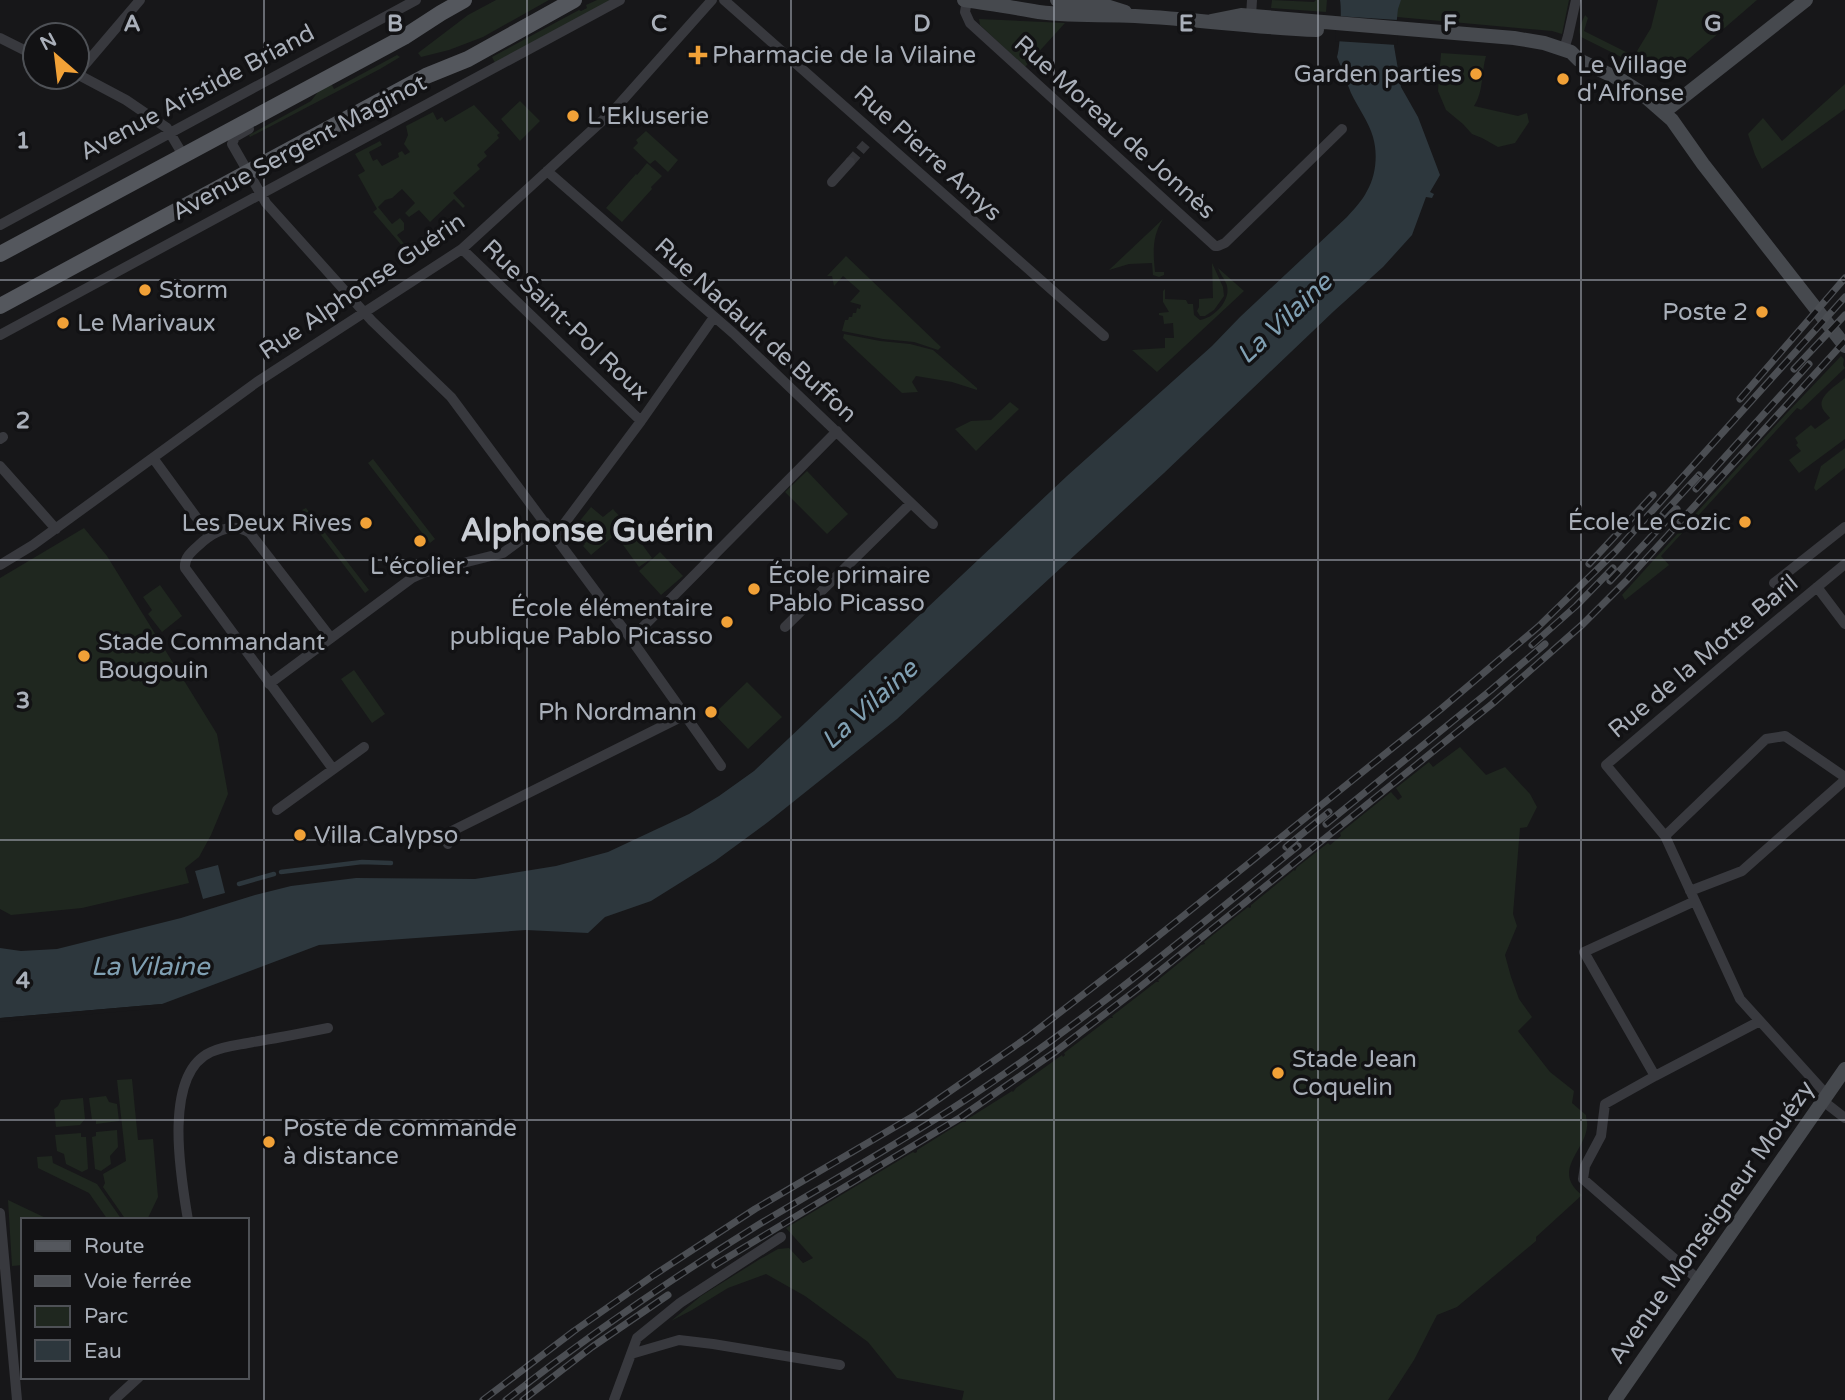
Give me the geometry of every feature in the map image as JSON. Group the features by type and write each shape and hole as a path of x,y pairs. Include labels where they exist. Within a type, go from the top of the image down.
{"main road":[{"name":"Avenue Aristide Briand","path":"0,254 404,37 464,0"},
{"name":"Avenue Sergent Maginot","path":"0,306 426,76 468,59 574,0"},
{"path":"966,0 1033,11 1069,5"},
{"path":"1010,6 1028,0"},
{"path":"1057,0 1069,5 1133,16 1211,21 1227,25 1333,27"},
{"path":"1664,112 1805,0"},
{"path":"1211,21 1241,15 1333,27 1514,38 1544,43 1571,52 1579,60 1630,86 1672,120 1703,164 1845,346"},
{"path":"1398,32 1513,46 1579,60"},
{"name":"Avenue Monseigneur Mouézy","path":"1615,1400 1845,1069"}],"street":[{"path":"140,0 77,74 126,100 167,128 183,155"},
{"name":"Avenue Aristide Briand","path":"0,225 416,0"},
{"name":"Avenue Sergent Maginot","path":"0,335 620,0"},
{"name":"Rue Alphonse Guérin","path":"0,565 56,529 257,382 462,249 629,94 712,0"},
{"name":"Rue Pierre Amys","path":"724,0 1104,336"},
{"name":"Rue Moreau de Jonnès","path":"966,0 965,12 970,23 1215,246 1225,243 1342,129"},
{"path":"1251,16 1252,0"},
{"path":"1564,49 1576,0"},
{"path":"0,38 21,48"},
{"name":"Avenue Aristide Briand","path":"247,172 232,144 235,137 305,99 317,83"},
{"path":"866,144 875,134"},
{"path":"832,182 850,162"},
{"name":"Rue Nadault de Buffon","path":"547,171 714,317 933,524"},
{"path":"247,172 266,203 364,312 451,397 631,639 721,766"},
{"name":"Rue Saint-Pol Roux","path":"462,249 641,421"},
{"path":"555,536 714,317"},
{"path":"631,639 837,431"},
{"path":"153,458 210,536"},
{"path":"0,466 56,529"},
{"path":"785,627 911,503"},
{"path":"269,684 412,578 503,553 545,522"},
{"path":"1774,583 1845,527"},
{"path":"331,638 250,533 244,529 218,530 186,559 185,568 333,769"},
{"name":"Rue de la Motte Baril","path":"1845,564 1606,765 1665,836 1740,999 1845,1118"},
{"path":"1817,587 1845,624"},
{"path":"448,844 450,832 685,715"},
{"path":"1655,1076 1584,952 1742,871 1845,778 1785,736 1766,739 1665,836"},
{"path":"277,810 364,747"},
{"path":"1700,1281 1583,1179 1585,1166 1601,1136 1605,1104 1760,1021"},
{"path":"188,1218 180,1156 179,1109 183,1091 196,1064 211,1052 229,1047 328,1028"},
{"path":"0,1213 2,1269 17,1400"},
{"path":"614,1400 637,1338 680,1303 781,1237"},
{"path":"631,1354 679,1340 840,1365"},
{"path":"114,1400 137,1379"}],"green space":[{"path":"496,0 549,0 483,37 421,57 418,53 468,15"},
{"path":"597,0 612,0 496,65 492,57 587,8 586,5"},
{"path":"1272,0 1327,0 1326,12 1271,8"},
{"path":"1398,0 1569,0 1562,34 1397,17"},
{"path":"1658,0 1757,0 1669,76 1661,77 1581,37 1580,28 1585,15 1588,18 1584,31 1634,56 1651,28"},
{"path":"979,19 1065,23 1025,67 980,25"},
{"path":"1441,53 1486,56 1474,106 1518,116 1527,113 1529,122 1515,143 1498,147 1472,134 1446,110 1438,91"},
{"path":"397,55 400,57 380,69 250,137 249,135 311,101 321,88 331,83 334,89"},
{"path":"1845,84 1845,109 1762,169 1748,134 1763,118 1782,141"},
{"path":"520,101 540,121 520,141 501,119"},
{"path":"474,105 500,133 497,135 499,138 484,152 487,156 477,165 480,169 453,193 465,206 463,208 454,199 430,222 419,210 409,217 405,213 415,203 402,189 378,207 392,224 400,218 404,223 404,230 397,235 406,246 404,248 373,212 377,209 358,175 365,171 355,154 380,141 382,145 369,152 373,161 377,159 382,166 399,157 398,153 402,151 405,155 410,152 404,144 408,135 406,126 433,112 437,120 442,117 445,122"},
{"path":"646,131 678,160 668,172 655,160 650,164 633,148 638,143 636,140"},
{"path":"647,163 662,176 622,222 606,208"},
{"path":"1163,219 1155,238 1154,258 1155,272 1164,272 1164,275 1153,275 1152,263 1129,264 1109,270"},
{"path":"846,256 941,347 938,350 914,342 842,331 845,320 856,313 857,308 860,309 861,305 850,302 860,291 843,276 834,286 832,276 827,276"},
{"path":"1212,263 1223,287 1224,296 1214,310 1200,316 1197,311 1199,299 1213,298"},
{"path":"1218,268 1244,291 1157,372 1132,350 1165,348 1165,338 1174,338 1173,323 1164,324 1163,316 1159,315 1169,312 1163,302 1163,291 1165,289 1165,299 1186,300 1188,304 1193,304 1194,315 1200,320 1211,316 1221,307 1227,295 1226,283"},
{"path":"844,334 933,350 977,390 952,382 916,376 912,382 918,392 902,393 843,338"},
{"path":"1841,356 1845,368 1801,410 1797,408 1661,556 1669,565 1625,600 1622,595"},
{"path":"1845,378 1845,439 1799,473 1789,460 1801,451 1795,438 1811,425 1815,429 1830,418 1823,408 1823,399"},
{"path":"1010,402 1019,409 976,451 955,429 971,421 991,420"},
{"path":"1845,448 1845,468 1816,491 1814,488 1821,466"},
{"path":"373,459 435,539 430,543 368,463"},
{"path":"807,471 848,514 827,534 785,492"},
{"path":"591,507 603,517 613,509 627,525 591,555 578,535 573,538 570,533"},
{"path":"306,508 369,590 365,593 302,510"},
{"name":"Stade Commandant Bougouin","path":"84,528 107,556 217,734 228,794 199,857 185,868 189,883 82,908 11,915 0,909 0,578"},
{"path":"631,529 652,558 639,567 618,538"},
{"path":"660,552 683,576 661,595 639,571"},
{"path":"160,585 182,616 162,632 148,614 152,610 143,597"},
{"path":"354,670 385,714 372,723 341,679"},
{"path":"747,682 782,717 748,749 714,714"},
{"name":"Stade Jean Coquelin","path":"1460,747 1486,775 1505,767 1530,794 1537,807 1527,827 1520,828 1513,914 1517,926 1505,955 1519,999 1532,1017 1518,1031 1550,1072 1574,1091 1572,1103 1586,1115 1585,1136 1569,1169 1573,1186 1582,1195 1536,1237 1536,1241 1457,1307 1437,1315 1414,1360 1388,1400 962,1400 964,1391 897,1378 868,1342 805,1296 766,1274 728,1288 671,1321 701,1296 778,1249 789,1248 803,1263 813,1258 786,1228 966,1122 1013,1092 1062,1055 1063,1057 1064,1053 1159,982 1158,980 1250,908 1297,867 1328,843 1330,845 1341,836 1340,833 1391,792 1398,800 1402,797 1396,788 1429,762 1433,767"},
{"path":"132,1079 138,1140 153,1139 158,1197 148,1218 125,1218 103,1187 103,1174 126,1161 117,1080"},
{"path":"106,1096 109,1102 117,1104 119,1121 96,1124 96,1120 92,1120 89,1098"},
{"path":"83,1098 85,1119 80,1125 56,1127 54,1109 61,1100"},
{"path":"117,1130 118,1147 110,1156 111,1164 101,1171 95,1169 92,1137 96,1136 96,1132"},
{"path":"81,1133 81,1137 86,1137 88,1169 82,1172 66,1164 64,1154 57,1151 55,1135"},
{"path":"52,1156 53,1163 97,1184 121,1218 107,1218 89,1193 38,1168 37,1157"},
{"path":"8,1200 46,1218 21,1218 21,1265 12,1266"}],"water":[{"name":"La Vilaine","path":"1340,0 1401,0 1394,46 1401,87 1418,117 1440,175 1430,192 1434,194 1432,198 1426,197 1412,235 1383,267 1164,473 897,719 768,822 715,861 651,901 605,917 588,933 526,930 319,945 162,1004 0,1018 0,948 21,951 57,949 181,918 291,886 356,878 475,879 556,866 608,852 689,814 754,771 1067,476 1212,346 1360,202 1372,179 1375,144 1337,57"},
{"path":"218,865 225,893 203,899 195,871"}],"pier":[{"path":"1337,16 1398,20 1397,45 1335,41"},
{"path":"162,1004 162,1008 0,1022 0,1018"}],"waterway":[{"path":"281,872 362,862 391,863"},
{"path":"239,884 274,874"}],"tunnel":[{"path":"850,162 866,144"}],"railway":[{"path":"1740,399 1845,278"},
{"path":"483,1400 654,1275 755,1209 917,1114 1028,1037 1441,709 1538,627 1616,551 1845,297"},
{"path":"1794,369 1845,315"},
{"path":"715,1265 961,1117 1055,1052 1140,987 1492,704 1583,624 1627,580 1845,341"},
{"path":"1696,489 1809,364"},
{"path":"1663,514 1699,475"},
{"path":"1589,564 1653,495"},
{"path":"1610,581 1677,509"},
{"path":"1532,645 1613,568"},
{"path":"1326,824 1545,644"},
{"path":"1286,847 1329,812"},
{"path":"506,1400 598,1331 693,1266 929,1123 1043,1047 1129,982 1298,846"},
{"path":"523,1400 592,1347 668,1295"}],"place":[{"name":"Pharmacie de la Vilaine","path":"698,55"},
{"name":"Garden parties","path":"1476,74"},
{"name":"Le Village d'Alfonse","path":"1563,79"},
{"name":"L'Ekluserie","path":"573,116"},
{"name":"Storm","path":"145,290"},
{"name":"Poste 2","path":"1762,312"},
{"name":"Le Marivaux","path":"63,323"},
{"name":"École Le Cozic","path":"1745,522"},
{"name":"Les Deux Rives","path":"366,523"},
{"name":"L'écolier.","path":"420,541"},
{"name":"École primaire Pablo Picasso","path":"754,589"},
{"name":"École élémentaire publique Pablo Picasso","path":"727,622"},
{"name":"Stade Commandant Bougouin","path":"84,656"},
{"name":"Ph Nordmann","path":"711,712"},
{"name":"Villa Calypso","path":"300,835"},
{"name":"Stade Jean Coquelin","path":"1278,1073"},
{"name":"Poste de commande à distance","path":"269,1142"}],"district":[{"name":"Alphonse Guérin","path":"587,530"}]}
